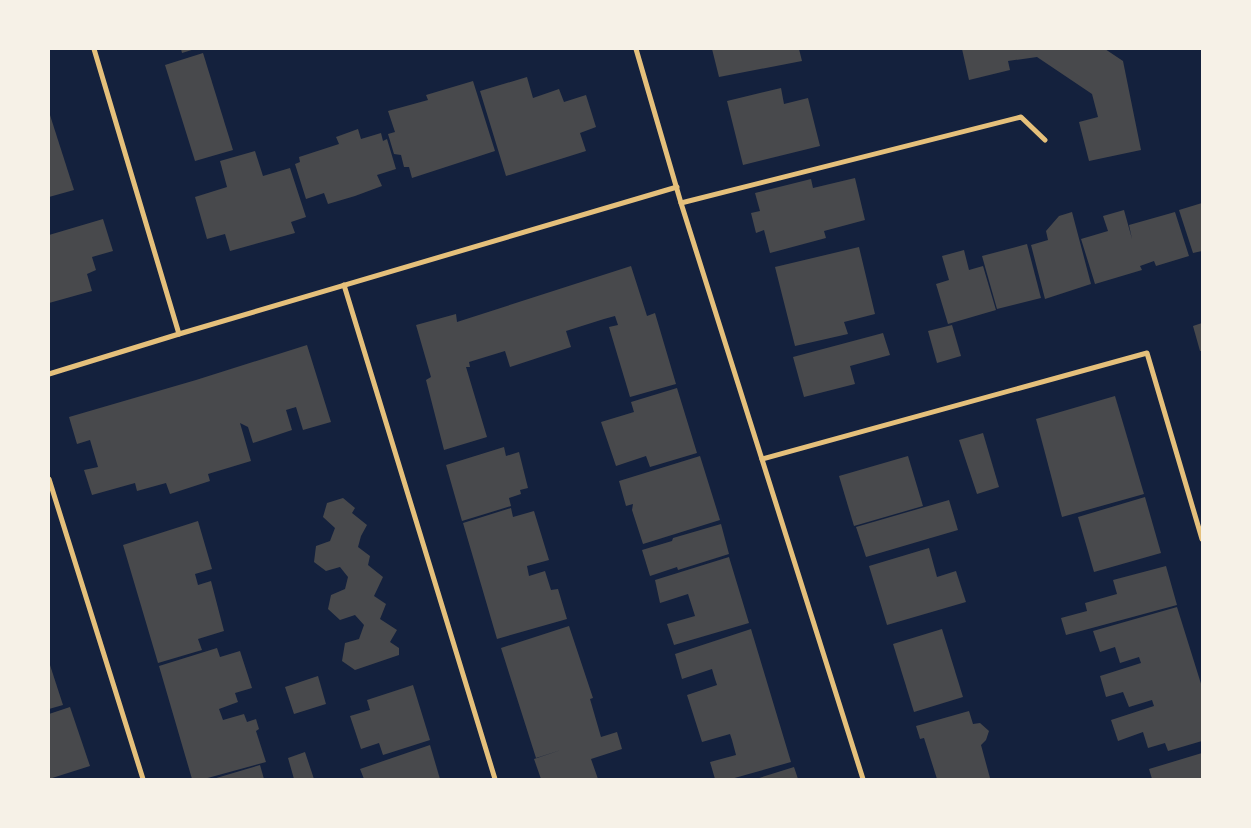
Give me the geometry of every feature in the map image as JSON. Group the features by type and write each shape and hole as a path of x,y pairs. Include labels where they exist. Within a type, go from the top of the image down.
{"street":[{"path":"94,49 178,334"},
{"path":"636,49 681,204 863,779"},
{"path":"681,204 1021,117 1045,140"},
{"path":"49,374 178,334 677,187"},
{"path":"344,285 495,779"},
{"path":"762,459 1147,354 1202,539"},
{"path":"49,478 143,779"}],"building":[{"path":"181,49 195,49 182,53"},
{"path":"712,49 799,49 802,61 719,77"},
{"path":"962,49 1105,49 1123,61 1141,150 1089,161 1079,122 1098,117 1092,94 1037,57 1008,61 1010,70 969,80"},
{"path":"203,53 233,150 195,161 165,65"},
{"path":"527,77 533,98 559,89 564,102 586,95 596,127 580,133 586,151 506,176 480,91"},
{"path":"473,81 495,151 412,178 409,167 404,167 401,155 394,154 388,134 395,132 388,111 428,100 426,95"},
{"path":"781,88 784,104 808,98 820,146 743,165 727,101"},
{"path":"49,112 74,190 49,197"},
{"path":"358,129 361,139 381,133 383,141 387,139 396,169 377,175 382,186 355,196 328,204 324,193 306,199 295,164 300,162 299,157 339,144 336,137"},
{"path":"255,151 263,176 290,168 306,217 291,222 295,233 230,251 225,234 207,239 195,197 227,187 220,161"},
{"path":"855,178 865,220 824,231 826,238 770,253 764,230 756,233 751,213 760,211 755,193 811,179 813,188"},
{"path":"1202,203 1202,251 1193,253 1179,210"},
{"path":"1124,210 1132,239 1129,225 1175,212 1189,256 1156,266 1154,261 1140,266 1142,270 1095,284 1081,239 1108,231 1103,216"},
{"path":"1072,212 1091,284 1045,299 1031,245 1048,240 1046,231 1059,216"},
{"path":"103,219 113,251 92,257 96,270 87,274 92,291 49,303 49,235"},
{"path":"1027,244 1041,298 997,309 982,256"},
{"path":"859,247 875,314 844,322 848,334 795,346 775,267"},
{"path":"964,250 969,270 983,266 996,310 948,324 936,284 949,280 942,256"},
{"path":"631,266 647,316 655,313 676,384 630,397 609,327 618,325 615,316 604,319 566,331 571,347 510,367 505,351 469,362 470,367 466,367 487,437 444,450 426,380 431,377 416,325 456,314 457,322"},
{"path":"1202,323 1202,351 1200,351 1193,326"},
{"path":"952,325 961,356 937,363 928,331"},
{"path":"883,333 890,355 850,366 855,384 804,397 793,357"},
{"path":"307,345 331,422 303,430 296,407 286,410 292,430 253,443 248,427 240,423 251,461 208,474 210,481 170,494 166,483 137,491 135,483 92,495 84,470 98,467 90,440 77,444 69,417"},
{"path":"677,388 697,453 650,467 646,456 616,466 601,422 634,412 631,402"},
{"path":"1115,396 1144,494 1062,517 1036,419"},
{"path":"983,433 999,487 977,494 959,440"},
{"path":"504,447 506,456 519,452 528,488 520,490 521,494 509,498 511,506 462,521 446,465"},
{"path":"700,456 720,520 643,544 632,510 633,504 626,506 619,481"},
{"path":"908,456 923,506 854,526 839,476"},
{"path":"1145,497 1161,553 1094,572 1078,517"},
{"path":"343,498 355,508 352,513 367,525 358,547 370,556 368,565 383,577 374,596 386,604 380,619 397,630 390,642 399,648 399,655 355,670 342,661 345,643 359,639 364,625 355,615 340,620 328,609 331,595 345,589 348,577 340,567 326,571 314,562 316,546 330,541 335,528 323,517 327,503"},
{"path":"949,500 958,530 866,557 856,527"},
{"path":"511,508 513,517 534,511 549,560 527,566 529,576 545,571 551,590 558,589 567,619 497,639 463,523"},
{"path":"198,521 212,569 195,574 198,585 211,581 224,631 198,639 202,650 158,663 123,545"},
{"path":"721,524 729,554 678,570 677,567 650,576 642,550 672,541 673,538"},
{"path":"929,548 937,577 956,571 966,602 887,625 869,566"},
{"path":"729,557 749,623 674,645 667,624 695,616 688,594 660,603 655,580"},
{"path":"1166,566 1177,605 1066,635 1061,618 1087,611 1085,603 1117,594 1113,580"},
{"path":"1177,607 1202,687 1202,741 1168,751 1165,743 1148,748 1143,732 1118,741 1111,720 1154,706 1152,700 1129,707 1123,692 1106,697 1100,676 1141,663 1139,657 1120,663 1115,647 1100,652 1093,631"},
{"path":"569,626 593,698 590,699 601,737 617,732 622,749 591,759 598,779 541,779 534,759 561,750 536,758 501,648"},
{"path":"751,629 791,762 731,779 715,779 710,762 736,755 730,734 702,742 687,695 717,685 712,669 682,679 675,654"},
{"path":"942,629 963,697 914,712 893,644"},
{"path":"217,648 220,657 240,651 252,688 235,693 238,702 219,709 223,720 244,714 247,722 256,719 259,729 256,731 266,762 204,779 192,779 159,666"},
{"path":"49,662 63,705 49,709"},
{"path":"318,676 326,704 294,714 285,687"},
{"path":"413,685 430,740 383,755 379,743 361,749 350,716 370,710 367,700"},
{"path":"70,707 90,766 49,779 49,714"},
{"path":"969,711 973,724 980,723 989,731 986,740 981,745 990,778 937,779 924,738 920,739 916,726"},
{"path":"430,745 440,779 364,779 360,769"},
{"path":"305,752 314,779 294,779 288,758"},
{"path":"1202,753 1202,779 1152,779 1149,769"},
{"path":"260,765 264,779 213,779"},
{"path":"794,767 798,779 756,779"}]}
